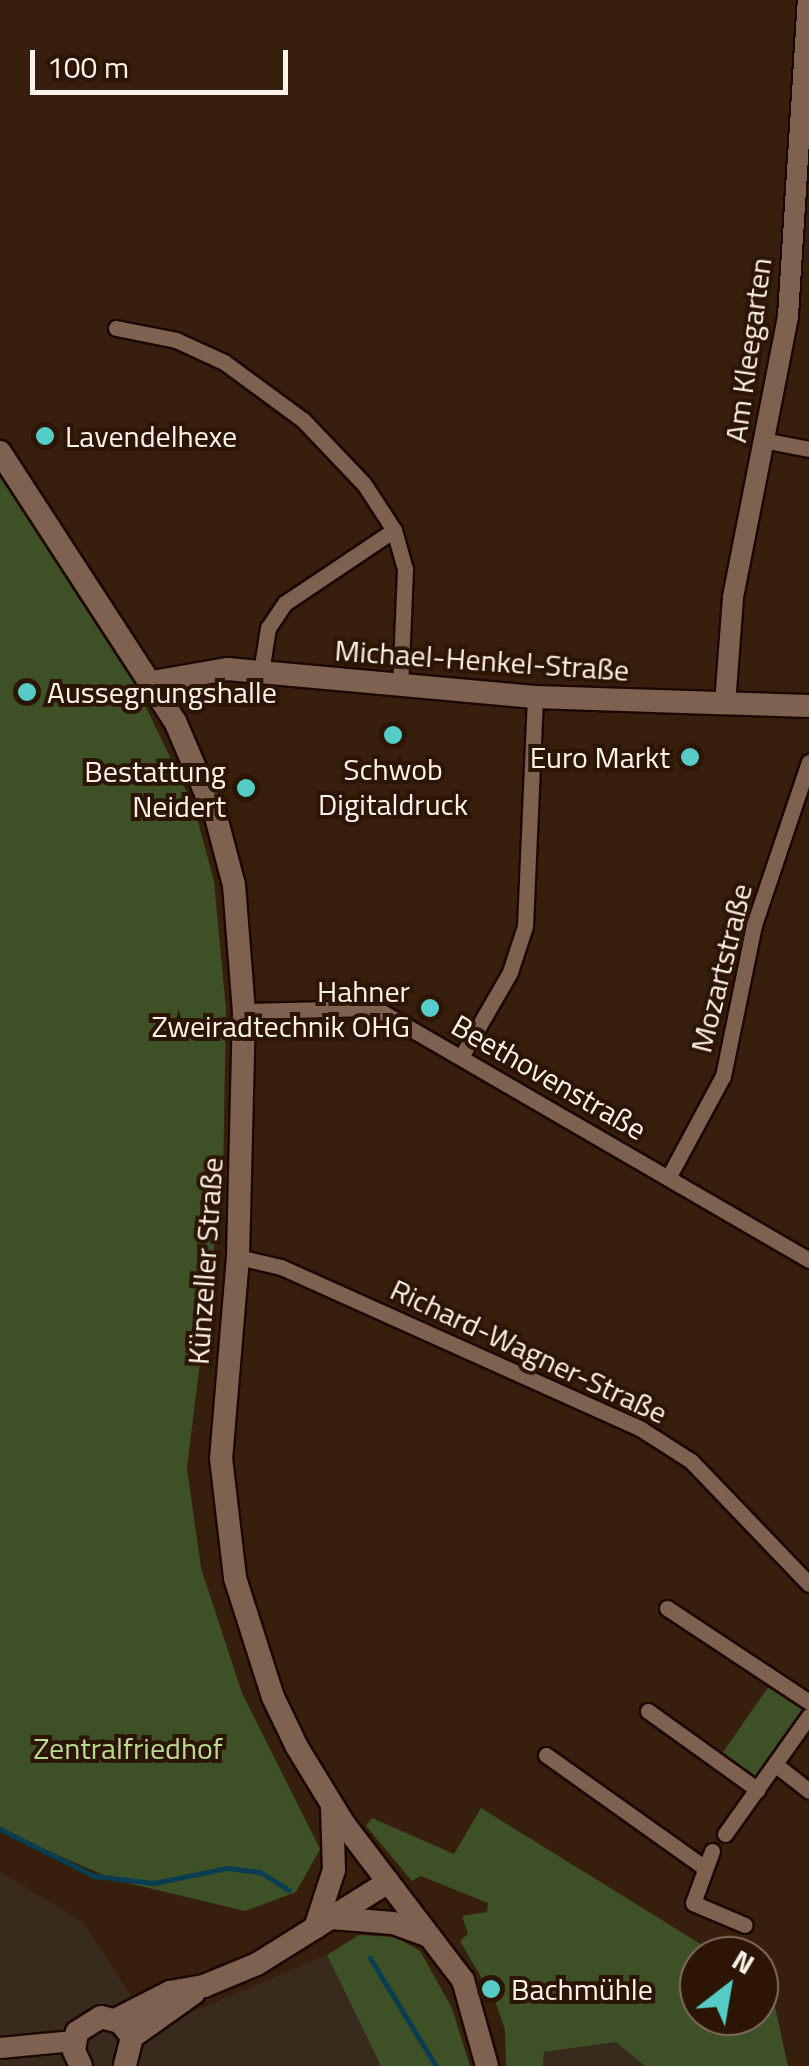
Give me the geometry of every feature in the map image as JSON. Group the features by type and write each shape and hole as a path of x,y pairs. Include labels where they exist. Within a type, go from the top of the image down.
{"main road":[{"name":"Künzeller Straße","path":"0,452 152,682 200,777 223,840 242,944 244,1011 238,1257 221,1458 228,1537 274,1697 332,1806 432,1937 471,1997 487,2066"},
{"name":"Michael-Henkel-Straße","path":"152,682 194,670 260,672 535,697 809,706"},
{"path":"323,1923 334,1870 332,1806"},
{"path":"126,2066 132,2037 204,1986 323,1923 388,1882"},
{"path":"323,1923 392,1923 432,1937"},
{"path":"82,2066 74,2041 92,2019 115,2020 170,1992 204,1986"},
{"path":"115,2020 132,2037"}],"street":[{"name":"Am Kleegarten","path":"725,704 733,597 768,440 788,316 808,0"},
{"path":"116,328 194,347 284,404 364,484 394,530 407,613 400,686"},
{"path":"768,440 809,449"},
{"path":"260,672 268,628 285,602 394,530"},
{"path":"461,1057 510,972 525,926 535,697"},
{"name":"Mozartstraße","path":"668,1178 723,1076 754,925 809,762"},
{"name":"Beethovenstraße","path":"244,1011 364,1004 807,1254"},
{"name":"Richard-Wagner-Straße","path":"238,1257 282,1268 641,1428 691,1461 809,1584"},
{"path":"667,1608 809,1702"},
{"path":"648,1712 758,1790"},
{"path":"725,1834 809,1716"},
{"path":"546,1755 702,1866"},
{"path":"776,1766 809,1791"},
{"path":"712,1852 702,1866 693,1903 745,1925"},
{"path":"0,2048 74,2041"}],"shaded area":[{"path":"0,1872 83,1922 152,2029 327,1955 381,2066 0,2066"},
{"path":"617,2042 645,2066 543,2066 544,2052"}],"green space":[{"name":"Zentralfriedhof","path":"0,477 98,616 129,672 194,807 214,881 226,1010 223,1176 187,1468 201,1568 242,1693 320,1849 296,1892 245,1911 115,1880 0,1830"},
{"path":"774,1679 809,1707 758,1781 721,1755"},
{"path":"481,1808 688,1936 679,1936 679,2036 779,2036 779,2025 788,2066 645,2066 616,2042 544,2052 543,2066 506,2066 505,2030 495,2001 460,1941 468,1934 462,1916 487,1912 488,1903 421,1876 412,1881 366,1826 372,1818 454,1854"},
{"path":"359,1935 396,1937 420,1951 452,2008 470,2066 381,2066 327,1955"}],"waterway":[{"path":"0,1829 94,1876 154,1883 227,1868 260,1872 289,1890"},
{"path":"370,1958 436,2066"}],"place":[{"name":"Lavendelhexe","path":"45,436"},
{"name":"Aussegnungshalle","path":"27,692"},
{"name":"Schwob Digitaldruck","path":"393,735"},
{"name":"Euro Markt","path":"690,757"},
{"name":"Bestattung Neidert","path":"246,788"},
{"name":"Hahner Zweiradtechnik OHG","path":"430,1008"},
{"name":"Bachmühle","path":"491,1989"}]}
